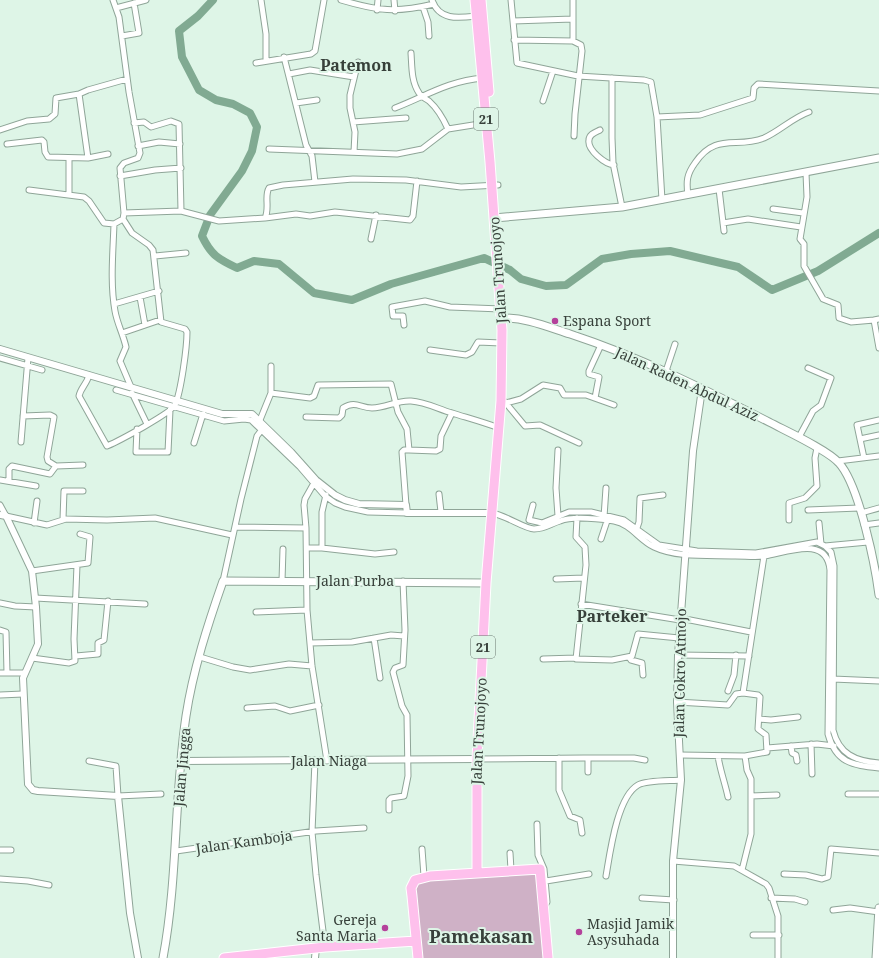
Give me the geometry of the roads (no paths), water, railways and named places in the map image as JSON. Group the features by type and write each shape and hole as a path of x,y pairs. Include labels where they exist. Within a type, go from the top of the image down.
{"highway":[{"name":"Jalan Trunojoyo","path":"475,0 495,186 500,218 497,239 504,327 502,330 501,343"},
{"name":"Jalan Trunojoyo","path":"481,0 484,78"},
{"name":"21","path":"499,425 503,401 501,343"},
{"name":"Jalan Trunojoyo","path":"477,872 477,759 486,582 499,425"},
{"path":"418,958 411,888 415,880 424,876 542,867 542,905 548,958"},
{"path":"224,958 325,947 416,941"}],"main road":[{"path":"500,218 622,207 879,158"},
{"name":"Jalan Raden Abdul Aziz","path":"502,313 600,345 666,371 799,437 838,461"},
{"path":"838,461 848,475 860,510 868,542 875,557 879,594"},
{"name":"Jalan Purba","path":"223,581 486,582"},
{"name":"Jalan Jingga","path":"163,958 176,851 186,715 200,657 223,581"},
{"path":"876,958 879,908"}],"street":[{"path":"89,377 80,389 80,396 108,446 170,410 176,403 187,332 185,329 163,324 160,320 155,256 152,247 132,233 123,219 124,213 120,168 122,164 139,156 127,80 122,36 113,0"},
{"path":"116,8 146,0"},
{"path":"261,0 266,34 266,60"},
{"path":"256,63 266,60 308,54 315,51 324,0"},
{"path":"341,0 377,10 394,11 423,7 433,2 448,17 476,16"},
{"path":"377,10 378,0"},
{"path":"394,0 394,11"},
{"path":"511,0 517,63 578,76 644,80 651,82 657,117 662,200"},
{"path":"573,0 573,41"},
{"path":"122,36 139,33 136,2"},
{"path":"423,7 428,22 429,36"},
{"path":"513,21 573,19"},
{"path":"514,40 573,41 579,43 582,47 578,76 574,136"},
{"path":"411,53 413,80 419,93 439,112 448,129"},
{"path":"284,57 306,144 313,160 315,182"},
{"path":"354,152 356,132 350,108 354,77 358,62"},
{"path":"289,74 310,70 354,77"},
{"path":"543,101 553,71"},
{"path":"395,108 423,97 445,86 484,78"},
{"path":"612,78 612,138 614,166 622,207"},
{"path":"0,130 27,121 52,118 56,113 56,98 79,94 88,90 127,80"},
{"path":"657,117 695,116 753,98 755,87 758,84 879,91"},
{"path":"79,94 88,158"},
{"path":"296,103 317,100"},
{"path":"688,195 686,184 688,175 699,157 709,148 718,144 762,139 809,112"},
{"path":"354,122 406,118"},
{"path":"134,123 144,122 151,127 176,122 180,127 181,211"},
{"path":"269,149 354,152 411,152 422,149 448,129 489,122"},
{"path":"600,130 588,140 590,145 605,163 614,166"},
{"path":"7,144 42,140 44,142 46,156 69,159 88,158 108,154"},
{"path":"138,146 159,142 180,144"},
{"path":"69,159 69,194"},
{"path":"120,176 165,168 181,168"},
{"path":"806,172 807,197 803,213 800,239 804,244 804,266 823,299 837,304 838,314 843,320 851,322 876,320 879,348"},
{"path":"265,218 269,211 267,191 269,188 353,179 417,181 461,187 495,186"},
{"path":"124,213 181,211 209,220 230,222 296,214 310,216 335,212 376,215 411,220 417,181"},
{"path":"719,189 724,231"},
{"path":"29,190 69,194 87,198 104,223 114,224 123,219"},
{"path":"773,209 803,213"},
{"path":"371,239 376,215"},
{"path":"723,223 748,219 801,227"},
{"path":"114,224 112,290 114,304 126,347 120,361 147,424"},
{"path":"155,256 186,253"},
{"path":"114,304 140,297 158,290"},
{"path":"140,297 145,324"},
{"path":"404,325 404,317 393,316 392,307 425,302 450,307 502,313"},
{"path":"122,333 160,320"},
{"path":"430,350 466,355 472,352 478,342 501,343"},
{"path":"666,371 675,344"},
{"path":"595,398 599,377 589,374 588,371 600,345"},
{"path":"0,349 27,361 42,370"},
{"path":"0,358 27,361 89,377 221,417"},
{"path":"21,442 27,361"},
{"path":"260,420 271,393 271,366"},
{"path":"799,437 813,411 820,405 831,378 808,368"},
{"path":"271,393 310,398 315,395 318,385 390,384 393,386 395,402 407,429 410,450"},
{"path":"503,401 521,399 540,386 546,384 561,389 564,395 586,395 614,405"},
{"name":"Jalan Cokro Atmojo","path":"673,958 673,861 681,780 677,702 678,655 693,451 702,389"},
{"path":"116,390 132,390"},
{"path":"306,417 339,418 342,415 342,409 349,405 360,404 372,408 386,406 395,402 411,401 429,404 452,413 499,425"},
{"path":"503,401 525,426 540,425 579,443"},
{"path":"176,403 203,414 221,417 229,418 252,414 260,420 263,428"},
{"path":"137,429 136,452 168,452 170,410"},
{"path":"407,513 402,452 404,450 440,449 441,436 452,413"},
{"path":"194,443 203,414"},
{"path":"23,416 50,415 54,417 46,459 56,466 83,465"},
{"path":"241,416 251,420 263,428 316,480 327,493"},
{"path":"864,458 857,424 879,420"},
{"path":"223,581 230,535 235,527 257,436 263,428"},
{"path":"860,439 879,435"},
{"path":"789,520 789,503 805,498 817,486 815,458 817,448"},
{"path":"558,450 556,488 558,516"},
{"path":"289,454 314,483 327,493 352,503 407,513 492,513 532,529 546,528 560,521 577,518 619,518 656,548 685,552 748,554 793,548"},
{"path":"838,461 879,456"},
{"path":"9,480 10,469 12,466 50,474 56,466"},
{"path":"0,480 9,480 36,486"},
{"path":"314,483 305,499 307,610 312,666 327,761"},
{"path":"601,539 605,519 606,488"},
{"path":"63,519 64,491 83,491"},
{"path":"322,548 322,512 327,493"},
{"path":"439,494 441,512"},
{"path":"632,527 639,522 640,498 663,495"},
{"path":"34,523 37,501"},
{"path":"0,505 3,516 32,571 36,607 38,644 24,673 23,694 28,784 33,790 118,796 161,794"},
{"path":"391,509 406,505"},
{"path":"525,527 529,520 533,505"},
{"path":"808,510 860,510 879,508"},
{"path":"529,520 542,523 558,516 573,512 591,512 605,519"},
{"path":"3,516 50,525 63,519 107,520 155,518 230,535"},
{"path":"576,658 578,651 584,578 585,547 576,538 577,518"},
{"path":"820,523 822,546"},
{"path":"864,525 879,523"},
{"path":"235,527 306,528"},
{"path":"32,571 88,563 90,537 80,534"},
{"path":"748,554 764,556 814,542 822,546 831,558 831,678 827,729 836,745 847,758 879,768"},
{"path":"822,546 868,542"},
{"path":"282,581 283,548"},
{"path":"307,548 322,548 375,554 394,552"},
{"path":"743,693 751,632 764,556"},
{"path":"32,658 69,663 75,661 76,656 74,639 77,565"},
{"path":"556,579 584,578"},
{"path":"389,810 390,799 405,795 407,785 407,715 402,706 394,672 395,668 404,665 403,581"},
{"path":"35,598 76,599 145,604"},
{"path":"76,656 98,654 98,643 104,640 108,601"},
{"path":"0,603 15,606 36,607"},
{"path":"581,604 680,619 751,632"},
{"path":"256,612 307,610"},
{"path":"0,630 6,631 7,673"},
{"path":"543,659 576,658 578,660 606,661 629,657 632,655 638,634 679,638"},
{"path":"310,643 352,642 391,635 404,636"},
{"path":"374,638 380,678"},
{"path":"678,655 749,656"},
{"path":"728,690 734,675 736,655"},
{"path":"200,657 233,667 250,670 289,664 312,666"},
{"path":"629,657 631,660 642,663 643,675"},
{"path":"0,673 24,673"},
{"path":"831,678 879,681"},
{"path":"677,702 728,705 736,694 743,693 759,695 758,729 766,735 767,748 765,754 746,756 680,755"},
{"path":"0,695 23,694"},
{"path":"247,708 275,706 290,711 319,705"},
{"path":"759,719 771,720 798,717"},
{"path":"767,748 811,744 836,745"},
{"path":"811,744 812,774"},
{"path":"791,746 792,753 796,755 797,760"},
{"path":"718,756 721,775 724,778 728,798"},
{"path":"742,870 751,837 751,779 747,770 746,756"},
{"path":"558,758 560,795 570,816 580,820 582,833"},
{"path":"588,758 588,772"},
{"path":"477,759 634,758 645,760"},
{"name":"Jalan Niaga","path":"182,761 477,759"},
{"path":"89,761 116,766 130,913 138,958"},
{"path":"315,761 312,832 325,947"},
{"path":"857,762 879,763"},
{"path":"606,876 614,837 623,806 630,793 639,785 681,780"},
{"path":"848,794 879,794"},
{"path":"751,796 777,795"},
{"path":"537,824 538,855 546,881 547,903 542,905"},
{"name":"Jalan Kamboja","path":"176,851 312,832 364,828"},
{"path":"422,849 424,876"},
{"path":"784,874 806,875 822,879 828,877 832,849 879,853"},
{"path":"0,850 10,850"},
{"path":"510,853 511,870"},
{"path":"673,861 726,865 742,870 766,884 769,888 778,916 778,958"},
{"path":"546,881 589,874"},
{"path":"0,880 28,881 49,884"},
{"path":"642,898 674,900"},
{"path":"772,898 795,899 805,902"},
{"path":"832,910 855,908 879,912"},
{"path":"753,935 779,935"},
{"path":"315,958 316,948"}],"waterway":[{"path":"213,0 198,16 179,31 182,57 199,90 216,100 233,104 250,113 257,127 252,151 242,171 210,215 202,236 216,256 237,268 254,261 279,264 314,293 352,300 391,284 484,258 510,270 521,279 546,286 566,285 602,259 631,254 670,251 738,267 772,290 818,271 879,233"}],"place":[{"name":"Espana Sport","path":"555,321"},
{"name":"Gereja Santa Maria","path":"385,928"},
{"name":"Masjid Jamik Asysuhada","path":"579,932"}],"district":[{"name":"Patemon","path":"356,65"},
{"name":"Parteker","path":"612,616"},
{"name":"Pamekasan","path":"481,937"}]}
